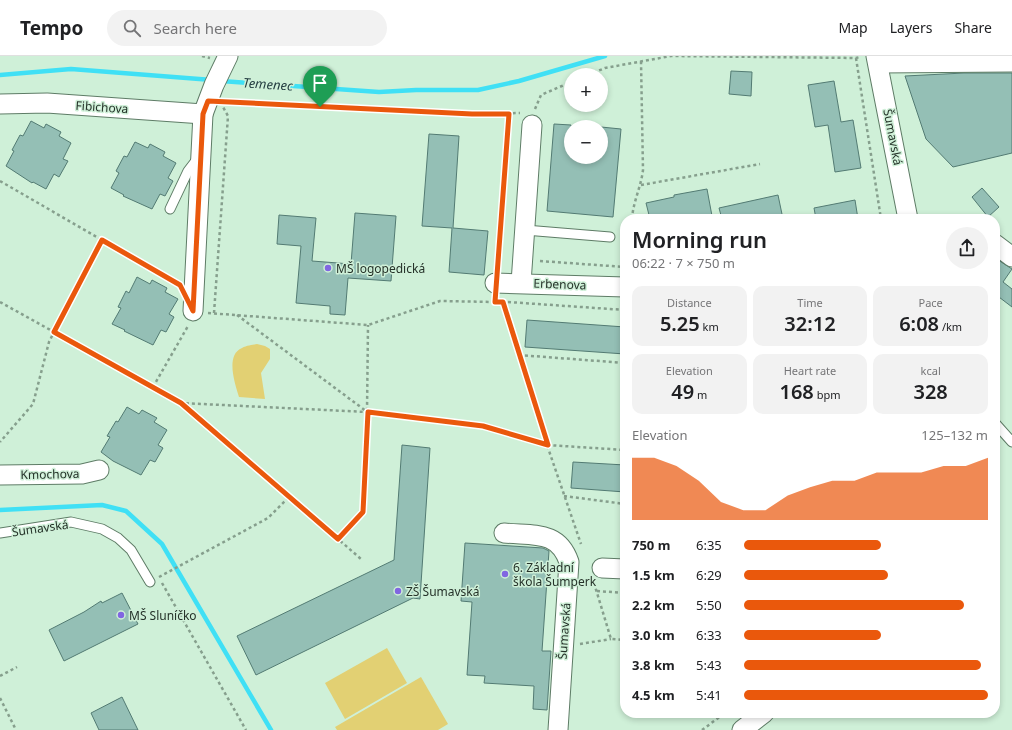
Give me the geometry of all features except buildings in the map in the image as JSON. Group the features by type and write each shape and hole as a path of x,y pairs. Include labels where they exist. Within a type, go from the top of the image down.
{"street":[{"path":"193,311 203,114 216,80 228,56"},
{"path":"872,58 1012,62"},
{"name":"Šumavská","path":"872,58 907,214"},
{"name":"Fibichova","path":"0,104 47,103 203,114"},
{"path":"521,283 525,230 529,116"},
{"path":"1000,248 1012,257"},
{"name":"Erbenova","path":"495,282 620,287"},
{"name":"Kmochova","path":"0,475 82,474 99,470"},
{"name":"Šumavská","path":"504,533 549,537 558,543 565,551 569,562 562,647 558,730"},
{"path":"602,568 620,569"},
{"path":"742,730 758,718"}],"lane":[{"path":"170,209 188,171 201,153"},
{"path":"525,230 610,237"},
{"path":"1000,429 1012,442"},
{"name":"Šumavská","path":"0,533 71,522 102,529 118,538 131,550 154,580"}],"path":[{"path":"605,68 671,56 872,58"},
{"path":"856,58 880,214"},
{"path":"633,214 634,200 641,185 643,170 644,150 641,61"},
{"path":"214,313 228,116 220,102 529,116 541,95 564,85"},
{"path":"495,302 495,282 509,114"},
{"path":"641,185 760,164"},
{"path":"0,181 180,285"},
{"path":"0,442 33,404 48,342 102,240"},
{"path":"523,259 620,267"},
{"path":"154,387 189,324 193,311 368,325 440,301 503,302 620,310"},
{"path":"0,302 181,403 361,559"},
{"path":"503,302 548,445"},
{"path":"237,315 368,412"},
{"path":"338,539 363,512 368,412 368,325"},
{"path":"519,355 620,363"},
{"path":"181,403 368,412 483,426 548,445 620,450"},
{"path":"564,496 620,503"},
{"path":"167,573 268,518 289,497"},
{"path":"154,580 246,730"},
{"path":"597,591 620,593"},
{"path":"562,647 611,640"},
{"path":"0,676 17,667"},
{"path":"0,698 16,730"},
{"path":"702,730 718,718"}],"shaded area":[{"path":"257,344 270,349 270,359 261,373 265,399 239,397 235,385 233,370 234,357 242,348"},
{"path":"387,648 407,683 345,719 325,683"},
{"path":"421,677 448,724 438,730 337,730 335,727"}],"waterway":[{"name":"Temenec","path":"221,81 379,92 416,90 478,90 519,81 605,56"},
{"name":"Temenec","path":"0,75 71,69 212,80"},
{"path":"0,510 102,505 126,511 162,544 271,730"}],"place":[{"name":"MŠ logopedická","path":"328,268"},
{"name":"6. Základní škola Šumperk","path":"505,574"},
{"name":"ZŠ Šumavská","path":"398,591"},
{"name":"MŠ Sluníčko","path":"121,615"}],"route":[{"path":"208,101 320,107 472,114 509,114 495,282 495,302 503,302 548,445 483,426 368,412 363,512 338,539 181,403 54,332 102,240 180,285 193,311 203,114 208,101"}]}
